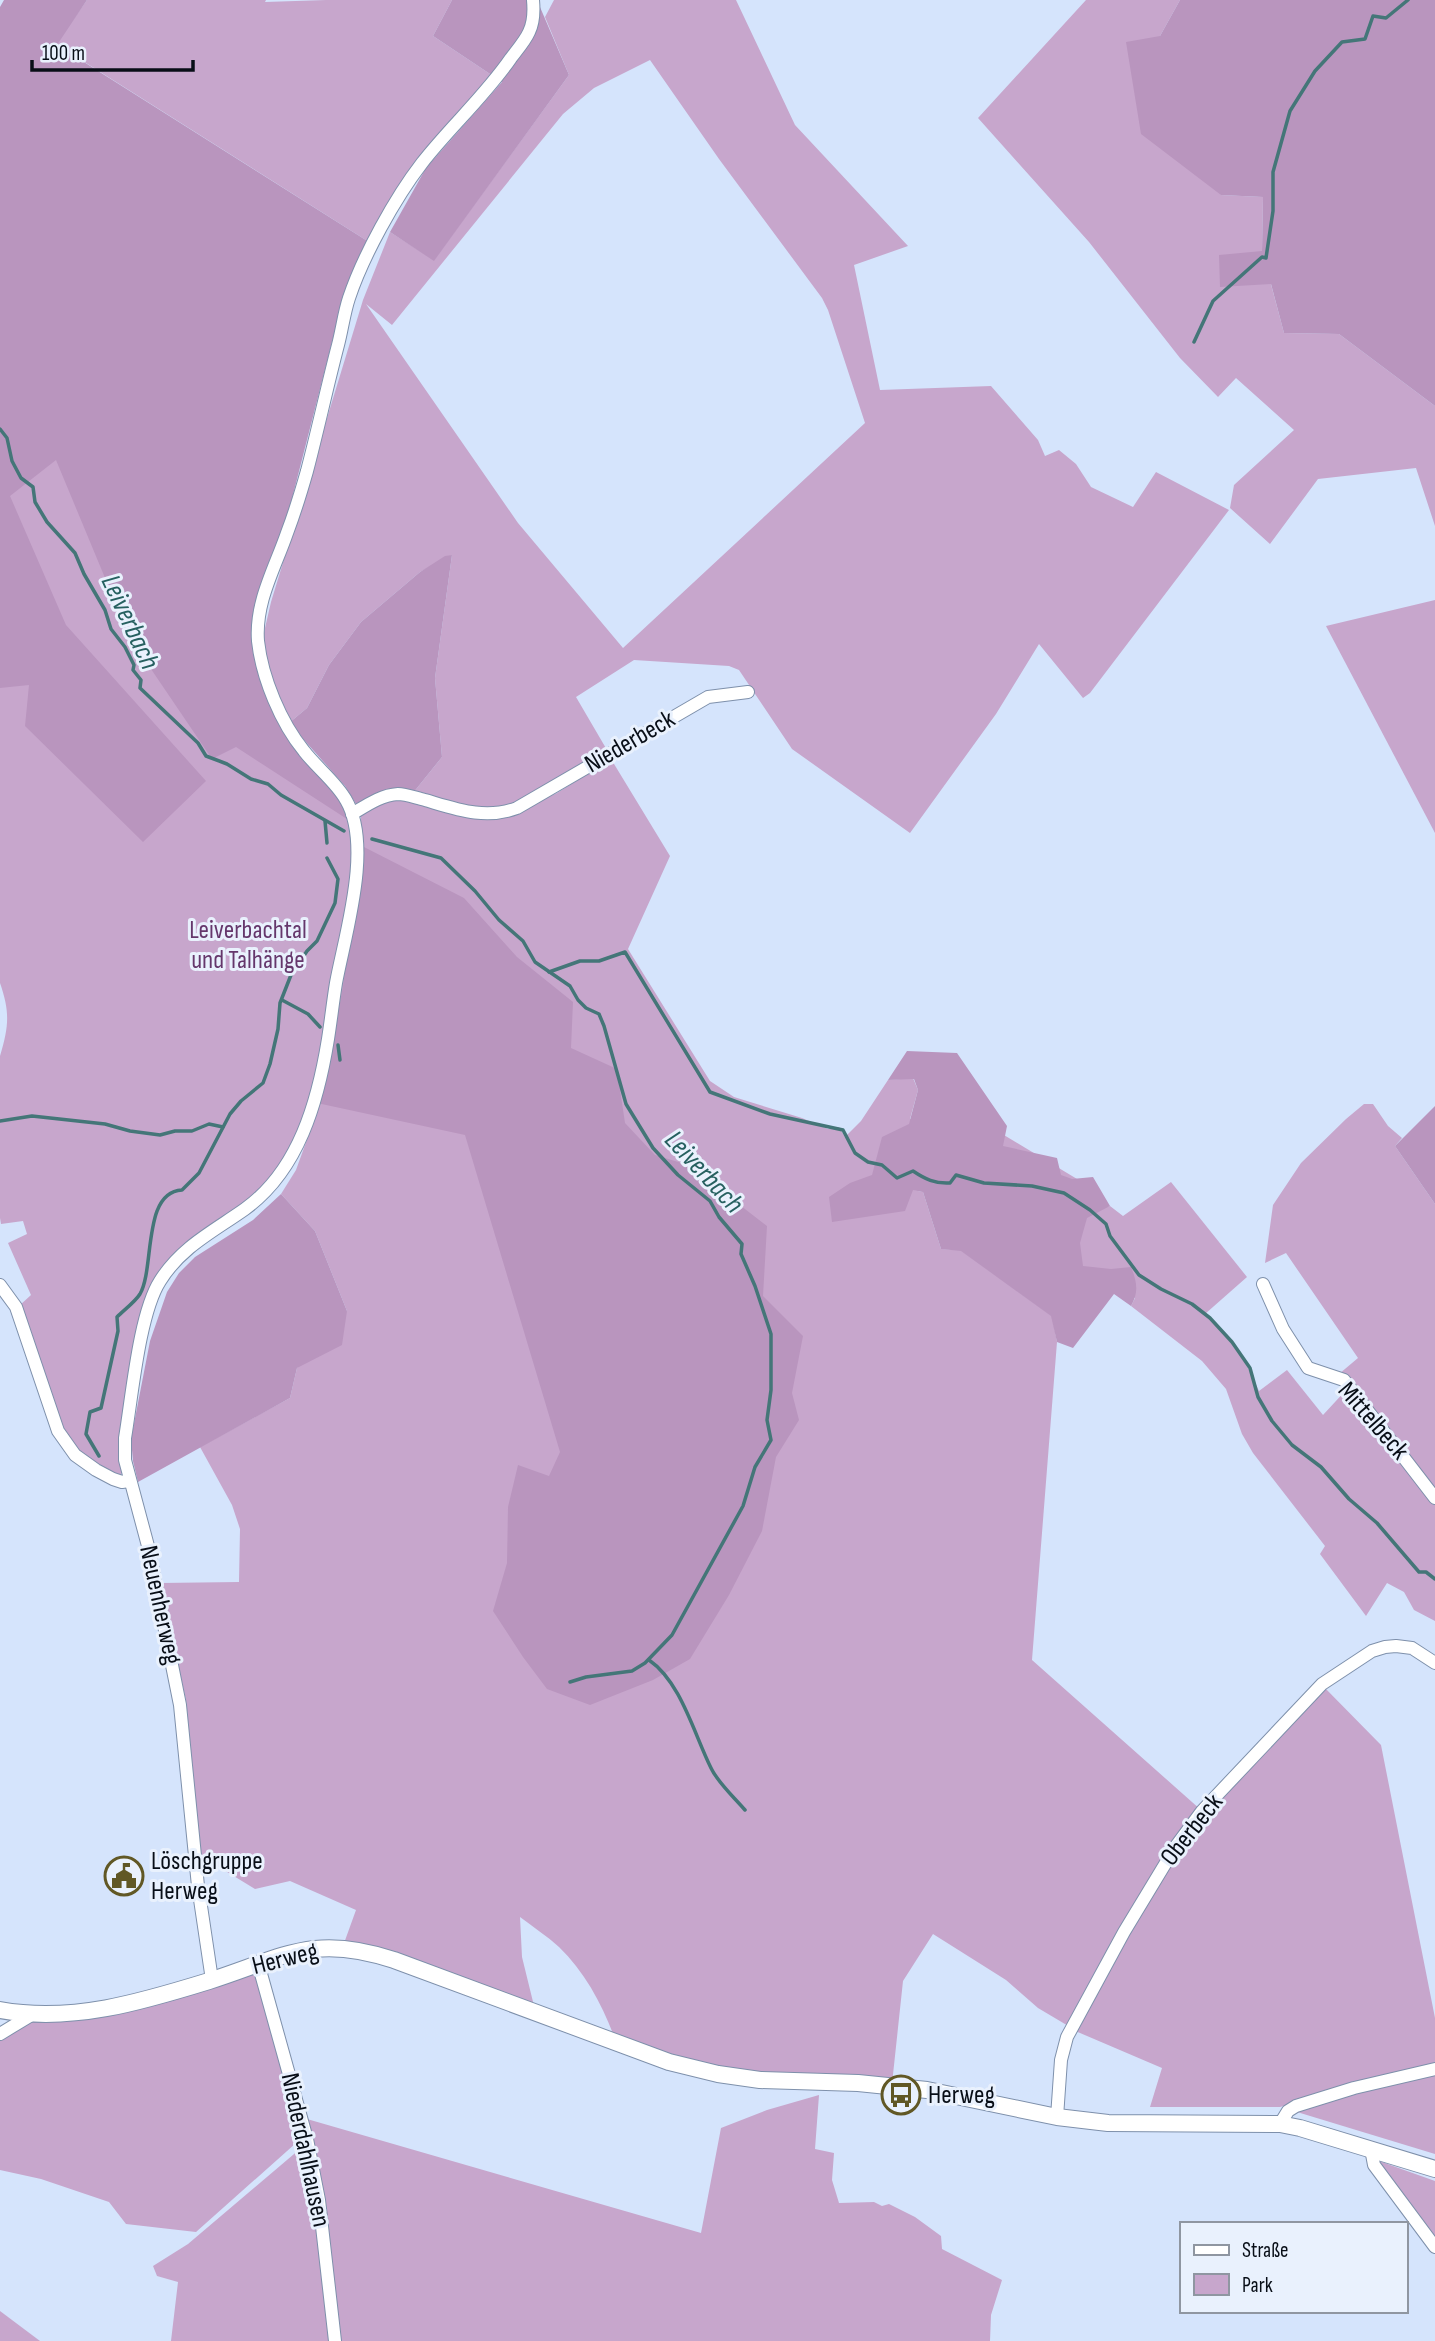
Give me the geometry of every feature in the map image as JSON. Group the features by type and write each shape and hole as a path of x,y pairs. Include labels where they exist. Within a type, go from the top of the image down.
{"main road":[{"name":"Herweg","path":"0,2010 33,2014 105,2009 212,1980 307,1949 342,1948 394,1960 669,2062 718,2074 760,2080 858,2083 927,2090 1057,2117 1108,2123 1280,2124 1435,2169"}],"street":[{"path":"352,814 346,798 302,749 276,705 258,639 258,620 263,596 300,494 349,297 375,239 421,164 497,78 530,31 534,14 533,0"},
{"name":"Niederbeck","path":"352,814 376,799 401,794 467,812 504,813 517,808 708,696 748,692"},
{"name":"Neuenherweg","path":"212,1980 198,1886 180,1704 148,1546 129,1481 125,1438 148,1307 156,1286 188,1247 248,1207 264,1193 288,1164 309,1118 328,1042 336,986 352,913 357,841 352,814"},
{"name":"Mittelbeck","path":"1263,1284 1283,1329 1308,1368 1344,1380 1435,1498"},
{"path":"0,1285 16,1307 58,1431 75,1455 85,1463 113,1479 129,1481"},
{"name":"Oberbeck","path":"1057,2117 1061,2060 1068,2036 1154,1879 1202,1811 1322,1684 1372,1651 1396,1646 1412,1648 1435,1663"},
{"name":"Niederdahlhausen","path":"258,1963 307,2138 319,2200 335,2341"},
{"path":"0,2034 33,2014"},
{"path":"1280,2124 1288,2111 1296,2106 1354,2088 1435,2069"},
{"path":"1371,2149 1374,2165 1435,2246"}],"green space":[{"path":"87,0 452,0 433,36 493,76 369,242 56,44"},
{"path":"554,0 736,0 795,125 908,246 854,265 880,390 991,386 1038,440 1045,456 1059,450 1076,464 1091,487 1133,507 1156,472 1229,510 1090,693 1083,698 1039,644 996,714 910,833 792,749 739,670 729,666 634,660 576,697 607,750 503,810 467,809 413,793 442,757 435,678 452,555 420,572 361,622 329,665 307,708 289,723 275,690 262,641 271,602 363,300 390,232 434,260 569,75 545,17","holes":["650,60 822,298 865,423 623,648 518,523 366,304 392,325 563,114 594,88"]},
{"path":"1086,0 1180,0 1160,36 1221,195 1263,197 1262,251 1284,333 1339,334 1435,406 1435,526 1416,468 1318,479 1270,544 1230,508 1234,485 1294,430 1236,378 1218,397 1180,358 1089,242 978,118"},
{"name":"Leiverbachtal und Talhänge","path":"0,221 192,586 350,823 361,821 361,816 376,805 399,795 467,817 538,802 611,759 670,856 628,949 710,1081 734,1097 828,1129 839,1127 845,1137 861,1121 888,1080 913,1078 918,1090 910,1119 984,1123 1087,1185 1107,1207 1110,1206 1123,1216 1171,1182 1247,1277 1205,1314 1241,1353 1259,1391 1287,1370 1323,1415 1347,1389 1435,1502 1435,1621 1414,1610 1404,1592 1387,1583 1366,1616 1320,1554 1325,1546 1253,1453 1242,1434 1226,1389 1202,1361 1131,1306 1135,1298 1083,1267 1015,1207 913,1190 923,1192 941,1249 961,1250 1052,1316 1057,1342 1032,1660 1201,1810 1070,2027 1038,2008 1006,1980 933,1934 903,1981 892,2084 718,2072 615,2039 599,2002 577,1967 559,1947 520,1917 522,1957 535,2010 343,1946 356,1910 290,1881 255,1889 201,1856 186,1700 160,1583 239,1582 240,1529 232,1505 200,1447 290,1398 297,1368 347,1311 315,1231 281,1194 296,1170 313,1123 313,1090 293,1146 269,1183 166,1262 152,1283 143,1307 122,1473 119,1476 91,1464 59,1430 19,1306 31,1295 8,1243 27,1234 23,1221 1,1224 0,1218 0,1056 7,1019 0,983"},
{"path":"1435,600 1435,833 1326,626"},
{"path":"1364,1104 1373,1104 1388,1126 1402,1138 1395,1146 1435,1204 1435,1496 1339,1374 1358,1358 1286,1253 1265,1263 1273,1205 1301,1163"},
{"path":"1323,1686 1381,1745 1435,2018 1435,2065 1280,2107 1150,2107 1162,2068 1073,2030 1177,1847"},
{"path":"257,1966 305,2135 196,2232 126,2224 109,2202 41,2179 0,2170 0,2036 35,2016 50,2016"},
{"path":"1435,2071 1435,2154 1297,2112 1343,2093"},
{"path":"819,2095 815,2149 834,2153 832,2180 839,2203 874,2202 882,2206 889,2204 915,2217 941,2236 942,2249 1002,2280 991,2315 990,2341 338,2341 307,2119 701,2233 721,2128 767,2110"},
{"path":"307,2143 331,2341 171,2341 178,2282 157,2276 153,2266 188,2244"},
{"path":"1379,2161 1435,2181 1435,2243 1390,2183"},
{"path":"0,2311 40,2341 0,2341"}],"shaded area":[{"path":"4,0 87,0 57,45 369,242 344,295 284,530 253,620 279,720 343,803 350,821 236,747 212,759 130,638 56,460 10,496 66,625 206,781 143,842 25,726 29,685 0,688 0,7"},
{"path":"452,0 537,0 569,75 434,261 390,232 426,168 502,82 433,36"},
{"path":"1180,0 1435,0 1435,406 1339,334 1284,333 1271,284 1220,287 1219,255 1262,251 1263,197 1221,195 1141,134 1126,42 1160,36"},
{"path":"452,555 435,678 442,757 413,793 398,789 356,804 345,786 289,723 307,708 329,665 361,622 420,572 445,556"},
{"path":"362,846 464,898 517,957 573,1002 571,1048 617,1069 625,1123 655,1155 688,1165 767,1226 763,1296 803,1336 792,1393 799,1420 776,1457 762,1531 729,1595 690,1659 653,1680 590,1705 547,1689 493,1611 507,1563 508,1507 518,1465 549,1476 560,1452 465,1135 317,1103 333,1042 343,986"},
{"path":"907,1051 957,1053 1007,1126 1003,1146 1057,1158 1061,1175 1072,1179 1093,1177 1110,1206 1087,1218 1080,1243 1083,1266 1111,1269 1131,1267 1136,1282 1135,1296 1131,1306 1114,1294 1073,1348 1057,1342 1051,1316 961,1251 941,1249 923,1192 913,1190 905,1211 832,1222 829,1197 850,1183 872,1175 882,1137 909,1124 918,1090 914,1079 888,1080"},
{"path":"1435,1106 1435,1204 1395,1146"},
{"path":"281,1194 315,1231 347,1311 342,1345 297,1368 290,1398 138,1482 131,1439 150,1341 167,1292 179,1273 195,1257 253,1220"}],"waterway":[{"path":"1194,342 1213,301 1262,257 1266,258 1273,211 1273,172 1290,111 1315,71 1342,42 1365,39 1373,16 1386,18 1408,0"},
{"name":"Leiverbach","path":"0,429 7,438 12,461 21,478 33,487 35,502 47,522 75,553 105,610 111,629 125,647 134,665 133,670 141,680 140,688 198,743 206,756 227,764 251,779 268,784 281,795 344,831"},
{"path":"325,821 327,843"},
{"name":"Leiverbach","path":"372,839 441,858 475,891 499,920 523,941 535,962 570,986 586,1008 599,1014 626,1104 653,1148 678,1175 710,1201 719,1217 742,1244 741,1254 771,1334 771,1390 767,1420 771,1440 755,1467 743,1506 672,1635 645,1663 632,1671 586,1677 570,1682"},
{"path":"99,1456 86,1434 90,1412 101,1408 118,1331 117,1317 140,1294 155,1217 161,1203 169,1194 182,1190 199,1173 230,1114 263,1083 278,1029 280,1003 291,975 317,941 335,903 338,879 327,858"},
{"path":"549,972 580,961 599,961 625,952 710,1092 770,1114 843,1130 855,1153 868,1162 882,1165 897,1178 913,1171 940,1183 950,1183 956,1175 984,1183 1032,1186 1064,1193 1090,1210 1106,1224 1110,1236 1139,1275 1192,1304 1210,1318 1232,1342 1250,1368 1258,1397 1272,1421 1292,1445 1321,1467 1349,1499 1377,1523 1419,1572 1426,1572 1435,1579"},
{"path":"282,1000 308,1014 320,1027"},
{"path":"338,1045 340,1060"},
{"path":"0,1121 32,1116 105,1124 160,1135 175,1131 192,1131 209,1124 223,1127"},
{"path":"649,1660 670,1681 678,1695 714,1774 745,1810"}],"place":[{"name":"Löschgruppe Herweg","path":"124,1876"},
{"name":"Herweg","path":"901,2095"}]}
